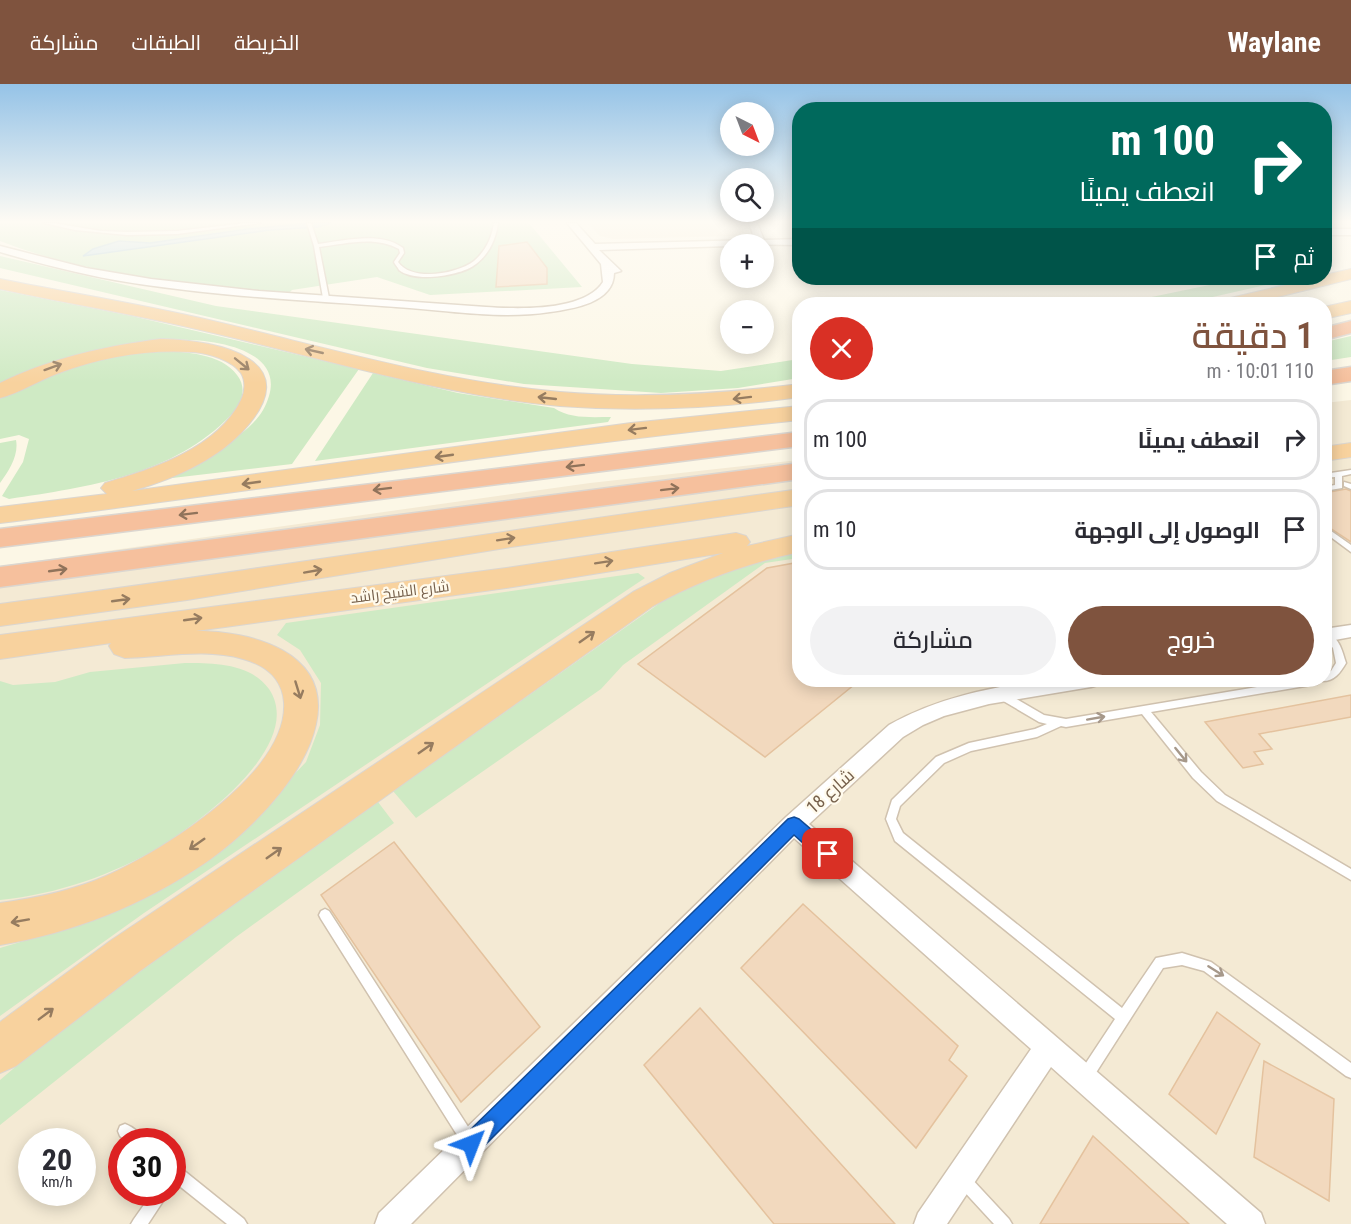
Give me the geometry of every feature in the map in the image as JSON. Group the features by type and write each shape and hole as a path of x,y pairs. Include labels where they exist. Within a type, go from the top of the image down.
{"highway":[{"path":"3,283 136,310 459,384 523,395 590,401 658,403 723,400 792,391"},
{"path":"1257,297 1306,285"},
{"path":"1308,297 1351,286"},
{"path":"1332,311 1351,307"},
{"path":"1332,332 1351,327"},
{"path":"0,391 40,372 80,359 121,350 160,346 201,348 232,357 251,372 255,386 248,410 232,428 209,446 178,464 141,480 97,493 0,508"},
{"path":"1332,377 1351,374"},
{"path":"1332,397 1351,394"},
{"path":"0,515 178,493 792,408"},
{"path":"675,425 792,413"},
{"path":"1332,446 1345,434"},
{"path":"0,538 792,440"},
{"path":"0,577 792,472"},
{"path":"0,615 187,590 487,542 792,498"},
{"path":"0,599 430,533 503,519 570,502"},
{"path":"297,605 403,577 792,512"},
{"name":"شارع الشيخ راشد","path":"0,647 491,580 792,533"},
{"path":"0,1050 125,956 643,598 702,569 756,552 792,545"},
{"path":"0,924 36,918 100,898 161,867 189,849 238,812 274,772 294,738 302,712 299,688 288,670 269,656 242,647 207,643 116,646 52,639"}],"street":[{"path":"120,276 165,284 326,298 519,313 554,313 589,305 612,292 617,285 617,276"},
{"path":"1332,635 1351,631"},
{"name":"شارع 18","path":"390,1224 794,824 896,731 909,722 942,708 1052,687"},
{"path":"794,824 1250,1224"},
{"path":"929,1224 1047,1048"}],"lane":[{"path":"322,276 326,298"},
{"path":"1332,475 1351,472"},
{"path":"1332,488 1347,485 1338,474"},
{"path":"1332,534 1351,549"},
{"path":"1332,642 1337,647 1341,663 1332,675"},
{"path":"1123,1017 900,837 891,819 896,803 940,760 969,747 1037,733 1058,723 1277,687"},
{"path":"1003,696 1042,719 1058,723"},
{"path":"1144,710 1197,775 1221,798 1351,876"},
{"path":"325,915 471,1144"},
{"path":"1084,1079 1160,962 1182,959 1214,970 1351,1071"},
{"path":"960,1177 1004,1224"},
{"path":"186,1183 239,1224"},
{"path":"139,1224 152,1206"}],"shaded area":[{"path":"1351,400 1351,1224 0,1224 0,566 590,483 792,461 792,687 1332,687 1332,402"}],"green space":[{"path":"35,276 87,276 216,306 632,364 721,371 792,360 792,379 738,388 661,393 524,384 427,368"},
{"path":"132,276 573,276 582,287 430,295 377,277 292,290 289,293"},
{"path":"1209,285 1265,285 1213,297 1152,297"},
{"path":"0,290 132,316 359,369 292,464 155,480 232,441 253,423 263,410 269,396 270,379 265,366 238,348 202,341 171,340 104,349 0,385"},
{"path":"1351,336 1351,357 1332,360 1332,340"},
{"path":"161,351 202,355 222,362 230,368 240,380 243,391 238,406 231,415 183,452 157,465 99,483 69,489 9,499 2,496 23,462 29,439 19,435 0,439 0,399 37,379 77,365 119,356"},
{"path":"373,373 458,393 554,408 574,416 611,417 608,422 315,461"},
{"path":"16,440 15,457 0,483 0,443"},
{"path":"792,554 792,559 765,563 623,665 601,689 416,818 393,791 670,596 701,582 765,560"},
{"path":"638,573 645,578 144,913 0,1016 0,948 85,923 250,821 306,762 320,725 321,683 300,650 277,635 286,623"},
{"path":"185,663 219,664 242,669 261,680 269,689 277,711 273,733 262,756 223,800 180,834 144,856 84,882 43,893 0,900 0,681 13,685 55,682 90,672"},
{"path":"378,802 394,823 236,937 0,1125 0,1080 61,1028"}],"building":[{"path":"497,276 547,276 547,284 496,287"},
{"path":"1346,489 1351,491 1351,542 1332,529 1332,492"},
{"path":"792,563 792,687 851,687 765,757 638,664 767,568"},
{"path":"1351,695 1351,717 1259,734 1272,749 1254,752 1263,764 1243,768 1205,722"},
{"path":"394,842 540,1027 461,1102 321,895"},
{"path":"803,904 958,1046 949,1060 967,1076 916,1148 741,968"},
{"path":"700,1008 895,1224 774,1224 644,1065"},
{"path":"1217,1012 1260,1044 1216,1134 1169,1094"},
{"path":"1264,1061 1334,1099 1329,1201 1254,1157"},
{"path":"1093,1136 1189,1224 1040,1224"}],"route":[{"path":"471,1144 794,824 828,854"}]}
